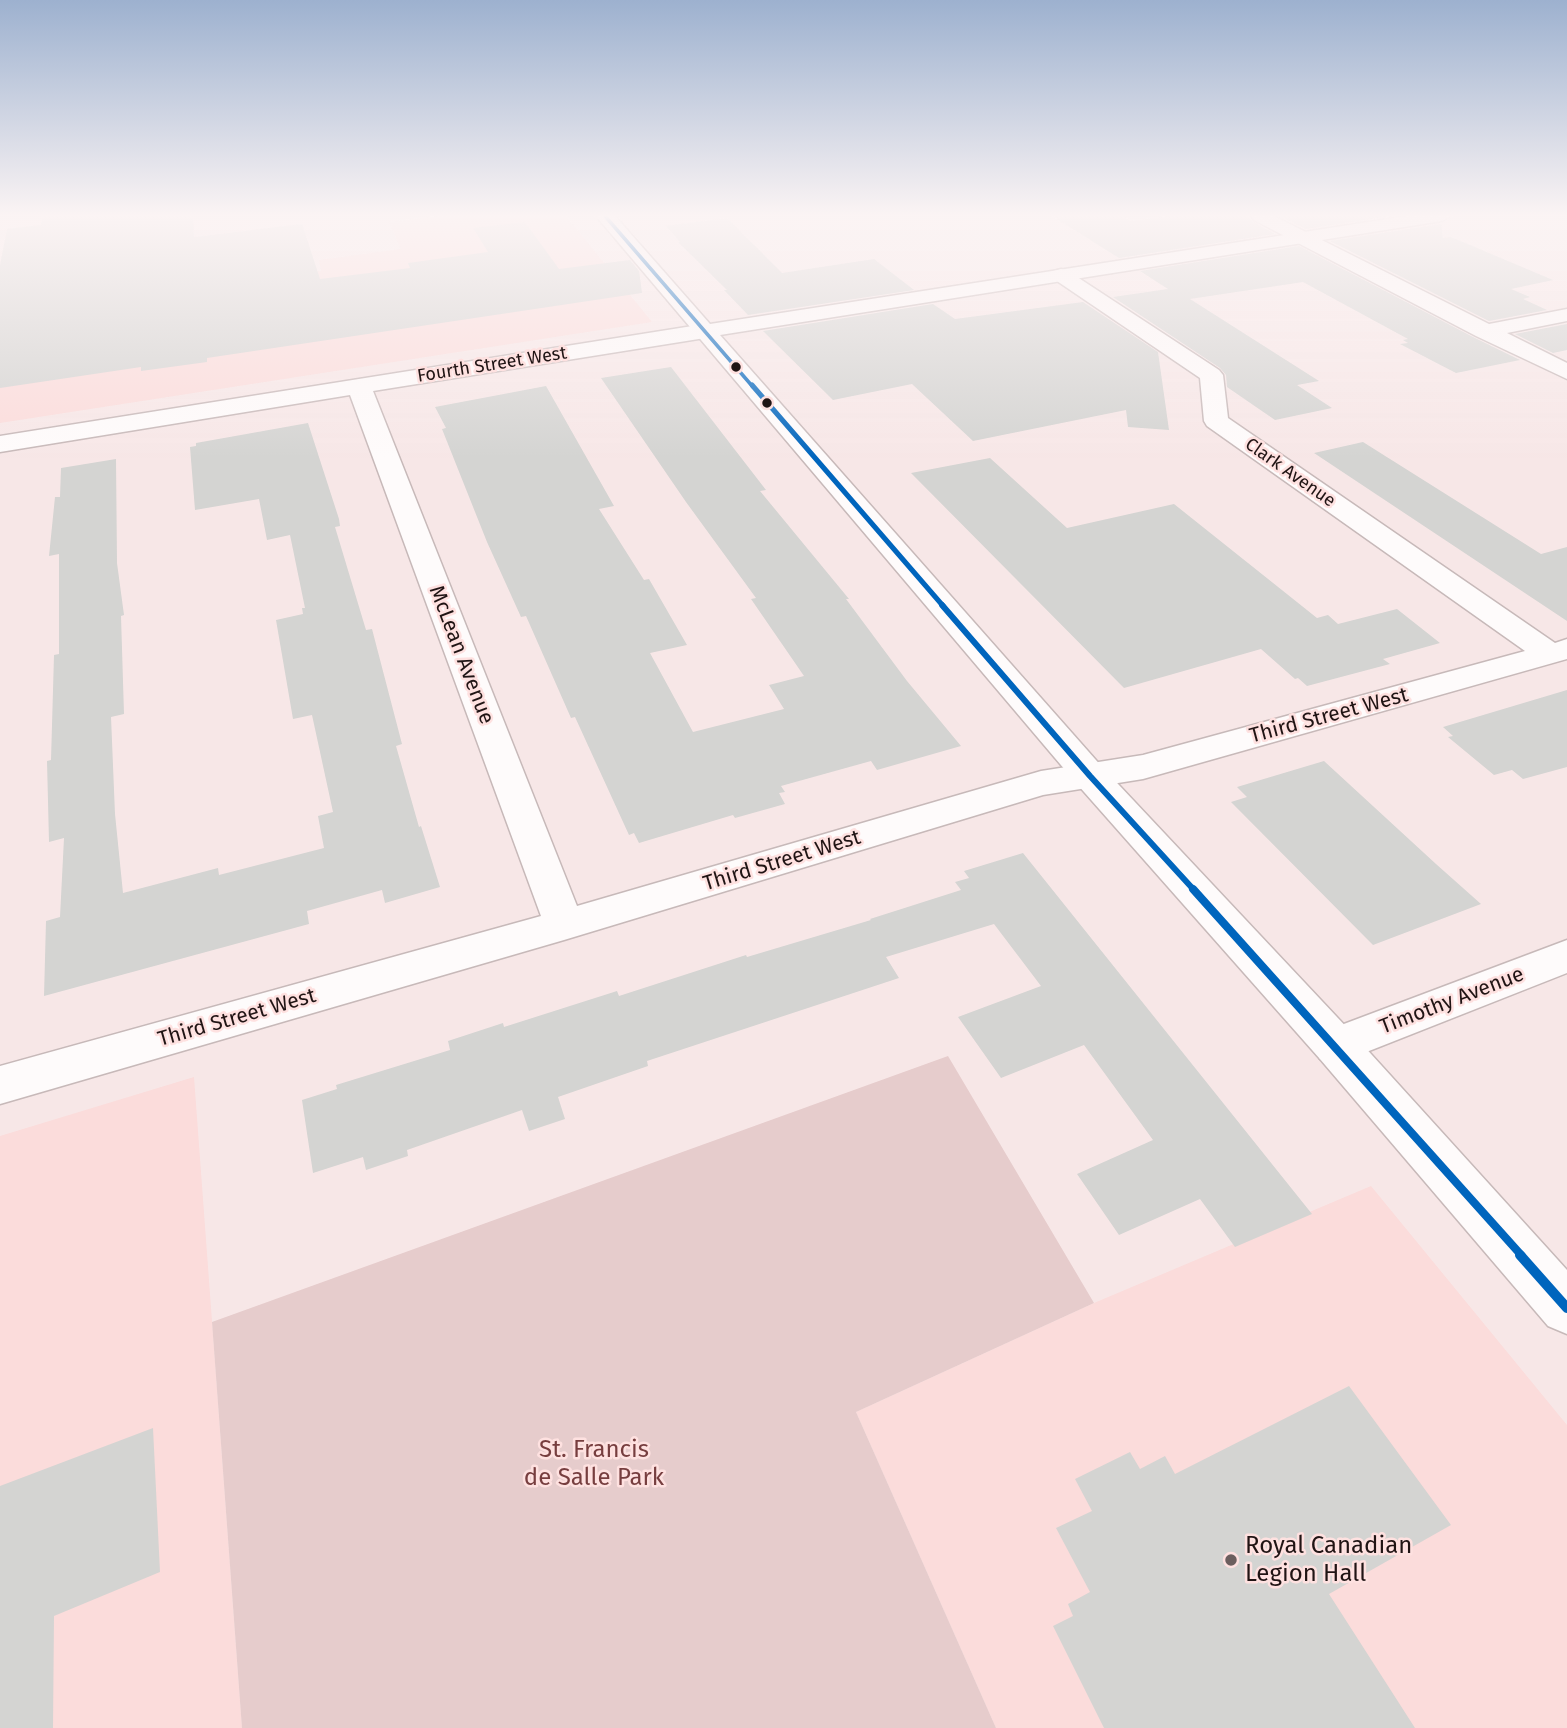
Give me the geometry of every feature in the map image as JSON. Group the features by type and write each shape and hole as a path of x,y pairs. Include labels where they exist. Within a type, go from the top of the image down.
{"street":[{"path":"675,297 1090,776 1336,1046 1567,1308"},
{"name":"Fourth Street West","path":"0,444 923,297"},
{"name":"Clark Avenue","path":"1093,297 1211,376 1216,421 1559,652"},
{"path":"1417,297 1567,372"},
{"path":"1484,331 1567,315"},
{"name":"McLean Avenue","path":"359,386 564,925"},
{"name":"Third Street West","path":"0,1086 564,925 1041,783 1143,767 1559,652"},
{"name":"Timothy Avenue","path":"1336,1046 1567,956"}],"shaded area":[{"path":"149,297 631,297 652,322 0,423 0,324"},
{"path":"194,1077 242,1728 0,1728 0,1136"},
{"path":"1371,1186 1567,1425 1567,1728 996,1728 856,1412 1094,1303"}],"green space":[{"name":"St. Francis de Salle Park","path":"948,1056 1094,1303 856,1412 996,1728 242,1728 212,1322"}],"building":[{"path":"0,297 618,297 207,358 207,362 141,371 141,367 0,388"},
{"path":"730,297 870,297 748,315"},
{"path":"1113,297 1206,297 1190,299 1319,381 1297,385 1332,408 1275,420 1227,387 1226,375 1220,368"},
{"path":"1330,297 1396,297 1520,360 1456,373 1400,344 1408,343 1403,340 1408,339"},
{"path":"1441,297 1529,297 1523,299 1547,310 1489,321"},
{"path":"1083,302 1158,352 1169,430 1128,427 1126,410 973,441 912,384 833,400 763,331 933,304 955,319"},
{"path":"1567,324 1567,350 1553,353 1515,334"},
{"path":"671,367 766,490 760,491 849,599 846,599 907,681 961,746 877,770 871,761 781,786 785,792 779,793 785,804 735,818 733,815 639,843 634,833 629,835 575,717 571,718 526,616 521,617 487,542 442,429 446,428 435,407 546,386 614,506 599,509 644,580 649,579 687,645 650,653 693,732 784,709 769,685 804,676 751,599 756,598 601,378"},
{"path":"308,423 339,519 340,526 335,527 366,630 372,629 402,744 396,746 419,827 421,826 440,887 385,903 382,890 307,911 309,924 44,996 46,921 60,917 64,838 49,842 47,761 51,760 54,655 59,654 59,554 49,556 55,497 60,497 61,468 116,459 117,563 124,615 121,616 124,714 111,717 115,814 123,893 218,868 219,875 324,848 318,816 333,812 312,715 293,719 276,620 303,614 302,608 305,608 290,535 267,540 259,499 195,510 190,447 196,446 196,443"},
{"path":"1363,442 1541,554 1567,547 1567,621 1314,453"},
{"path":"990,458 1067,528 1174,504 1317,618 1328,615 1338,624 1397,609 1440,643 1383,659 1390,664 1307,686 1261,649 1124,688 911,473"},
{"path":"1567,690 1567,767 1523,779 1512,770 1494,775 1448,737 1453,736 1443,727"},
{"path":"1324,761 1481,904 1373,945 1231,802 1247,797 1237,787"},
{"path":"1023,853 1312,1214 1235,1247 1200,1199 1119,1235 1077,1174 1153,1140 1084,1045 1001,1078 958,1017 1041,986 994,924 886,957 899,978 647,1061 648,1066 558,1097 565,1119 529,1131 522,1110 407,1150 408,1156 366,1170 363,1157 313,1173 302,1100 337,1089 336,1085 450,1050 448,1041 503,1023 504,1027 617,991 619,996 961,890 955,882 969,878 964,871"},
{"name":"Royal Canadian Legion Hall","path":"1349,1386 1451,1525 1329,1594 1415,1728 1104,1728 1053,1626 1073,1616 1068,1604 1090,1592 1056,1528 1092,1511 1075,1479 1130,1452 1140,1469 1165,1456 1175,1474"},
{"path":"153,1428 160,1572 54,1616 53,1728 0,1728 0,1486"}],"transit line":[{"path":"675,297 1090,776 1336,1046 1567,1308"}],"place":[{"name":"Royal Canadian Legion Hall","path":"1231,1560"}]}
